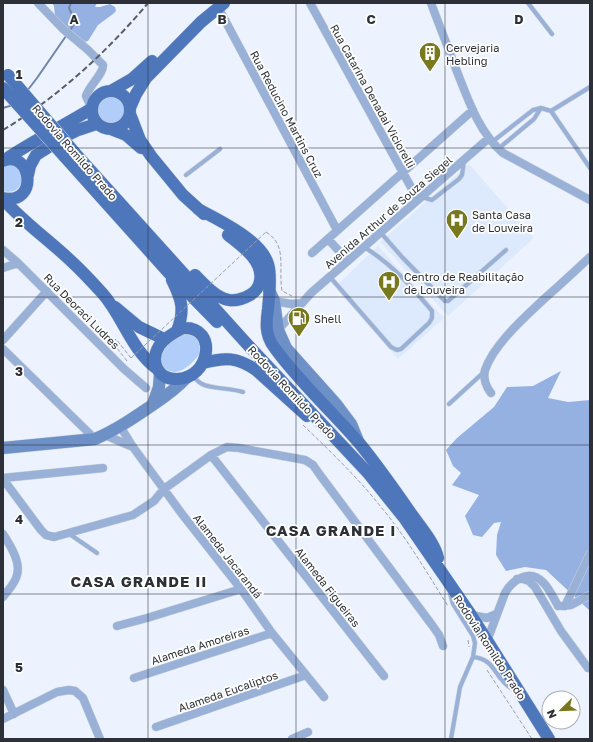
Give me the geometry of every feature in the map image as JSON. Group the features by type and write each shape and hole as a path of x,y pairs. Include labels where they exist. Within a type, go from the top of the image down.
{"main road":[{"path":"113,130 128,120 136,94 146,78 201,22 221,6"},
{"path":"112,91 136,76 181,33 201,22"},
{"name":"Rodovia Romildo Prado","path":"5,72 69,154"},
{"name":"Rodovia Romildo Prado","path":"3,88 69,154 306,421 362,478 400,524 450,593 495,660 544,739"},
{"path":"151,156 126,135 113,130 107,130 96,124 93,119 91,108 98,95 112,91 118,92 124,96 128,102 140,140 151,156 183,195 241,245 255,260 261,277 259,286 252,294 238,300 229,300 212,292 186,268 171,268 181,303 182,315 177,331"},
{"path":"5,160 21,149 72,121 91,108"},
{"path":"28,224 22,206 24,193 28,184 30,166 36,155 68,135 96,124"},
{"path":"5,160 13,160 20,163 25,168 28,175"},
{"path":"3,199 14,199 24,193"},
{"path":"3,199 28,224 72,261 108,301 139,327 164,340"},
{"path":"198,209 230,227 247,239 263,254 268,263 270,275 266,325 272,345 360,444 390,484 437,553 441,573"},
{"name":"Rodovia Romildo Prado","path":"171,268 247,344 368,473 405,519 471,615 549,739"},
{"path":"269,288 274,301 278,330 286,348 336,404 351,424 360,444"},
{"path":"108,301 144,358 158,371 173,379 190,376"},
{"path":"3,448 100,437 133,419 172,392 203,363 207,349 202,336 190,328 183,328 177,331 164,340 159,346 154,362 158,371 159,387 153,404"},
{"path":"203,363 226,358 238,360 246,364 256,370 306,421"}],"street":[{"path":"38,3 63,30 101,62 104,68 88,90 86,96 91,108"},
{"name":"Rua Catarina Denadai Viciorelli","path":"310,3 402,173 420,198"},
{"path":"431,3 473,110 490,140 503,153 590,200"},
{"name":"Rua Reducino Martins Cruz","path":"221,6 337,230"},
{"path":"312,253 473,110"},
{"name":"Avenida Arthur de Souza Siegel","path":"278,330 311,293 465,159 490,140"},
{"path":"328,238 348,262"},
{"name":"Rua Deoraci Ludres","path":"3,250 47,291 124,369 146,388"},
{"path":"491,393 487,388 485,371 495,352 504,340 530,313 590,257"},
{"path":"3,268 18,263"},
{"path":"3,340 47,291"},
{"path":"274,301 292,304 302,303"},
{"path":"3,349 100,437 132,447"},
{"name":"Alameda Jacarandá","path":"120,426 132,447 182,514 241,589 272,633 324,697"},
{"path":"3,479 46,535 54,537 133,515 154,501 164,489 211,455 227,447 305,460 313,465 432,625 439,635 443,646"},
{"name":"Alameda Figueiras","path":"211,455 384,676"},
{"path":"3,479 103,468"},
{"path":"3,534 13,551 17,563 18,574 3,597"},
{"path":"562,606 590,554"},
{"path":"487,641 495,622 496,614 509,586 516,579 528,575 537,577 545,584 562,606"},
{"path":"516,579 529,581 535,587 569,644 588,668"},
{"path":"117,626 241,589"},
{"path":"548,607 571,605 590,595"},
{"path":"471,615 487,618 496,614"},
{"name":"Alameda Amoreiras","path":"134,678 272,633"},
{"name":"Alameda Eucaliptos","path":"156,726 306,676"},
{"path":"3,690 14,714"},
{"path":"3,718 57,692 69,690 75,691 82,698 100,739"},
{"path":"292,739 308,732"}],"lane":[{"path":"528,3 552,34"},
{"path":"490,140 533,110 541,108 551,110 590,87"},
{"path":"498,149 534,119 541,108"},
{"path":"551,110 590,168"},
{"path":"186,175 220,149"},
{"path":"420,198 432,200 455,183 462,175 465,159"},
{"path":"381,233 445,301 448,301 506,250"},
{"path":"329,277 391,347 397,350 402,349 429,323 432,318 432,311 407,281 386,261 364,247"},
{"path":"449,404 485,371"},
{"path":"190,376 207,386 232,388 243,392"},
{"path":"68,533 97,553"},
{"path":"450,593 453,604 474,638 475,643 471,663 460,687 451,739"},
{"path":"473,657 482,658 487,661 503,681 511,688"}],"path":[{"path":"129,363 113,343 116,339 130,358 266,232 276,240 280,250 282,291 294,297"},
{"path":"306,421 381,507 411,547 447,606"},
{"path":"468,638 471,663"},
{"path":"485,668 532,739"}],"shaded area":[{"path":"52,3 97,3 95,7 110,4 115,7 116,11 98,25 88,41 85,42 80,40 55,16 54,6"},
{"path":"110,95 116,96 124,104 124,116 116,124 110,125 104,124 96,116 95,110 96,104 104,96"},
{"name":"Santa Casa de Louveira","path":"469,164 534,238 448,316 380,242"},
{"path":"3,165 13,165 21,172 22,182 19,187 10,192 3,191"},
{"name":"Centro de Reabilitação de Louveira","path":"378,246 444,318 398,359 335,287"},
{"path":"187,332 198,340 200,353 192,363 182,370 172,372 166,370 161,365 160,351 165,343"},
{"path":"561,371 548,398 568,402 590,400 590,611 546,570 525,567 506,571 496,555 497,535 501,522 494,523 482,537 473,535 465,516 479,495 452,485 461,473 453,466 446,450 457,438 494,407 507,387 533,386"}],"waterway":[{"path":"69,32 74,24 69,8 71,3"},
{"path":"27,91 66,36"},
{"path":"3,108 13,105"}],"railway":[{"path":"3,130 43,103 81,72 116,39 148,3"}],"place":[{"name":"Cervejaria Hebling","path":"430,72"},
{"name":"Santa Casa de Louveira","path":"457,240"},
{"name":"Centro de Reabilitação de Louveira","path":"389,302"},
{"name":"Shell","path":"299,338"}],"district":[{"name":"CASA GRANDE I","path":"331,530"},
{"name":"CASA GRANDE II","path":"139,581"}]}
